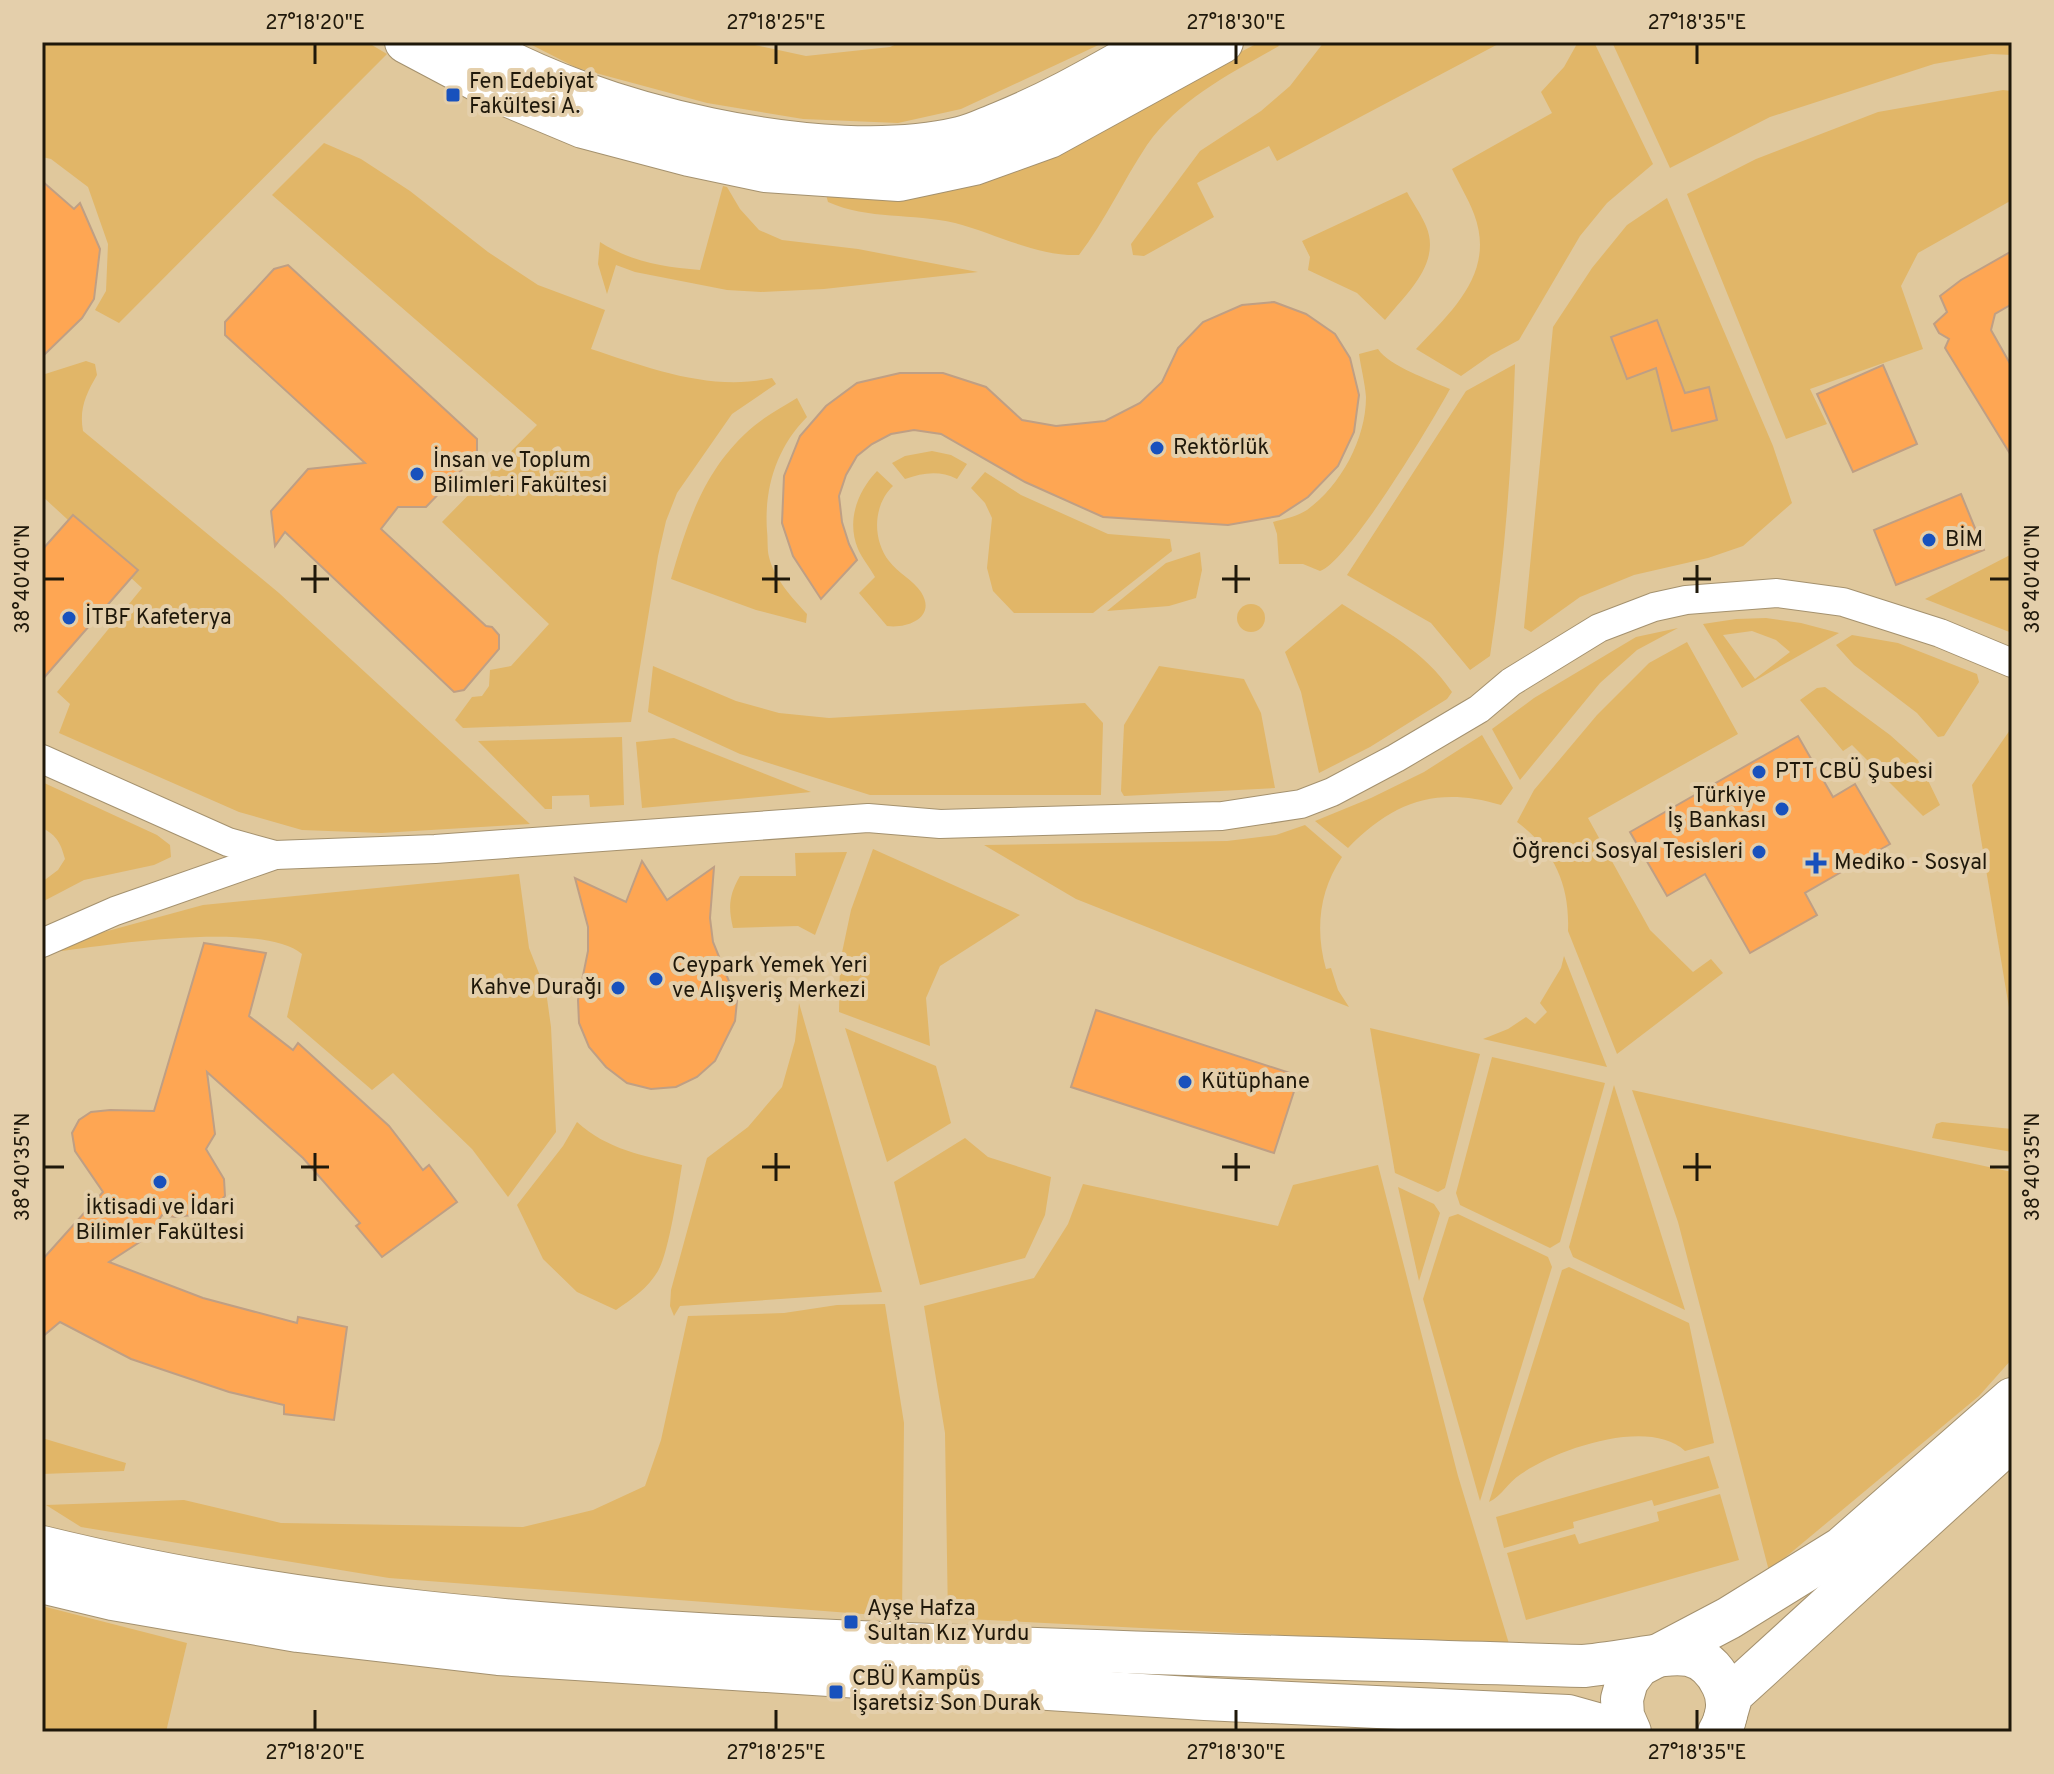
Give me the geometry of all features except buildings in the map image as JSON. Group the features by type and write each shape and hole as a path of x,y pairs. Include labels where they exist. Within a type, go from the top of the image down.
{"street":[{"path":"406,42 504,94 583,127 765,171 899,180 974,164 1049,137 1222,42"},
{"path":"473,42 559,86 685,123 772,140 831,146 896,147 962,138 1046,104 1157,42"},
{"path":"42,943 115,911 275,855 435,849 868,818 940,824 1112,822 1222,816 1301,804 1332,792 1396,758 1479,709 1511,682 1599,628 1654,607 1723,596 1777,593 1843,602 1940,633 2012,663"},
{"path":"42,759 228,842 275,855"},
{"path":"1628,1732 1622,1699 1627,1681 1638,1666 1729,1618 1842,1548 2012,1399"},
{"path":"1721,1730 1732,1694 2012,1439"},
{"path":"42,1547 122,1567 286,1595 435,1613 728,1636 1205,1699 1568,1716 1628,1732"},
{"path":"42,1582 113,1599 298,1631 498,1654 908,1662 1584,1666 1671,1652 1688,1654 1704,1661 1717,1674 1725,1690 1727,1707 1721,1730"}],"shaded area":[{"path":"42,42 2012,42 2012,1732 42,1732"},
{"path":"42,42 367,42 387,54 119,323 95,310 106,291 108,244 88,187 51,159 42,157"},
{"path":"526,42 741,42 806,56 890,47 901,42 1105,42 961,109 898,123 803,119 707,103 577,68"},
{"path":"1260,42 1276,42 1279,46 1207,88 1160,129 1079,255 1047,252 955,223 875,214 828,202 825,191 1192,77"},
{"path":"1324,42 1502,42 1277,161 1269,146 1197,183 1214,217 1144,256 1133,255 1131,244 1200,151 1261,111 1290,86"},
{"path":"1578,42 1594,42 1653,164 1607,203 1580,236 1519,340 1461,376 1416,349 1444,320 1467,289 1479,254 1474,214 1452,169 1552,113 1541,92 1564,67"},
{"path":"1612,42 2012,42 2012,55 1991,54 1934,64 1770,117 1670,168"},
{"path":"2012,91 2012,200 1918,253 1901,286 1923,349 1810,389 1827,424 1786,439 1687,194 1756,159 1878,112"},
{"path":"324,143 361,159 410,191 488,252 538,285 605,310 591,349 680,376 726,382 772,378 776,384 732,414 677,493 666,521 658,556 631,722 463,728 455,720 472,697 482,696 489,686 490,670 511,666 549,624 442,522 537,425 272,195"},
{"path":"723,186 727,187 740,209 759,230 782,240 858,249 978,272 824,289 761,292 727,290 635,272 616,265 607,294 598,264 600,242 648,262 700,270"},
{"path":"1407,192 1426,226 1430,240 1429,253 1419,277 1385,320 1357,293 1308,270 1310,257 1302,241"},
{"path":"1667,198 1773,446 1792,503 1743,546 1708,558 1634,575 1580,597 1531,632 1524,628 1553,327 1592,268 1627,225"},
{"path":"1378,349 1400,367 1450,389 1389,489 1333,562 1320,571 1303,564 1279,564 1273,522 1307,510 1341,474 1356,445 1365,413 1366,397 1359,354"},
{"path":"86,361 95,364 97,375 84,402 83,431 279,593 530,824 381,833 302,830 239,812 59,733 70,704 57,692 142,588 42,496 42,375"},
{"path":"1515,364 1507,510 1490,656 1470,670 1431,623 1347,575 1466,391"},
{"path":"797,398 807,417 787,442 774,470 768,500 767,531 771,565 784,587 807,614 806,623 756,610 671,579 700,496 723,459 754,426"},
{"path":"932,451 951,455 967,464 957,479 931,473 905,479 892,463 905,456"},
{"path":"877,471 893,486 878,512 878,533 883,552 918,588 925,601 923,615 903,625 887,626 859,593 875,577 858,549 854,517 859,497"},
{"path":"985,472 1021,495 1108,534 1170,539 1172,551 1093,613 1014,613 993,591 987,568 992,518 985,503 971,488"},
{"path":"1200,552 1202,570 1196,598 1169,606 1107,611 1166,563"},
{"path":"2012,554 2012,633 1925,599"},
{"path":"1251,604 1261,608 1265,618 1261,628 1251,632 1241,628 1237,618 1241,608"},
{"path":"1342,604 1416,653 1452,692 1447,699 1370,747 1319,773 1301,692 1285,652"},
{"path":"1766,618 1839,633 1742,688 1703,624","holes":["1752,631 1776,640 1790,652 1755,679 1723,635"]},
{"path":"1678,628 1637,650 1600,683 1520,780 1492,729 1534,698 1636,637"},
{"path":"1852,635 1898,643 1977,674 1979,682 1944,736 1938,737 1917,713 1854,665 1836,645"},
{"path":"1687,642 1738,734 1588,818 1650,930 1693,972 1711,959 1723,973 1617,1054 1568,931 1566,898 1557,870 1541,844 1517,822 1534,790 1597,715 1649,663"},
{"path":"653,666 736,701 779,713 829,718 1085,703 1103,723 1101,795 870,795 740,754 648,712"},
{"path":"1159,666 1244,679 1261,713 1275,788 1124,796 1121,791 1124,725"},
{"path":"1825,687 1918,760 1940,805 1923,816 1852,745 1843,751 1800,700 1817,688"},
{"path":"2012,727 2012,1026 1972,785"},
{"path":"1482,735 1513,788 1501,805 1457,797 1418,802 1382,819 1348,848 1315,821 1424,772"},
{"path":"622,737 624,805 590,807 589,795 552,796 552,809 545,809 478,741"},
{"path":"674,738 811,792 642,808 636,742"},
{"path":"42,782 157,835 170,845 171,857 154,865 84,880 42,902 42,882 58,870 65,859 58,840 42,828"},
{"path":"1305,825 1342,857 1328,883 1320,925 1326,969 1331,968 1338,990 1349,1007 1076,899 984,845 1227,841 1276,835"},
{"path":"873,849 1020,915 940,966 926,998 930,1046 839,1012 840,962 851,910"},
{"path":"847,852 815,935 798,926 733,928 730,901 740,876 796,876 795,853"},
{"path":"519,874 529,948 546,991 551,1027 556,1132 508,1197 472,1149 393,1073 372,1090 287,1017 302,954 282,944 222,937 150,940 61,951 60,944 203,905"},
{"path":"1564,956 1607,1067 1483,1039 1508,1029 1526,1017 1535,1024 1547,1012 1540,1003 1561,968"},
{"path":"799,1003 882,1292 680,1306 674,1316 670,1306 671,1290 707,1158 748,1127 782,1087 795,1041"},
{"path":"845,1028 936,1066 951,1123 887,1162"},
{"path":"1370,1028 1480,1054 1445,1188 1438,1192 1395,1173"},
{"path":"1492,1057 1605,1083 1560,1242 1550,1248 1460,1205 1456,1193"},
{"path":"1614,1085 1685,1310 1573,1257 1569,1247"},
{"path":"1632,1090 2012,1172 2012,1359 1979,1396 1769,1571 1678,1222"},
{"path":"577,1122 613,1145 682,1165 669,1235 658,1271 645,1288 616,1310 577,1292 543,1259 517,1205 563,1146"},
{"path":"1936,1124 2012,1129 2012,1152 1932,1138"},
{"path":"965,1138 988,1157 1051,1177 1045,1215 1025,1258 920,1285 894,1182"},
{"path":"1378,1165 1458,1476 1510,1647 948,1618 945,1433 924,1306 1034,1278 1068,1224 1083,1184 1278,1226 1293,1185"},
{"path":"1398,1187 1434,1204 1440,1213 1419,1281"},
{"path":"1458,1214 1548,1257 1552,1267 1480,1501 1423,1299 1449,1217"},
{"path":"1569,1267 1689,1323 1714,1443 1685,1451 1669,1441 1649,1437 1603,1440 1537,1464 1489,1502 1562,1270"},
{"path":"885,1304 904,1423 902,1617 389,1578 81,1527 46,1505 184,1500 281,1523 523,1527 593,1510 645,1486 661,1440 688,1316 784,1313 837,1305"},
{"path":"42,1438 126,1463 124,1471 42,1474"},
{"path":"1709,1456 1719,1488 1654,1506 1652,1500 1573,1522 1574,1528 1504,1548 1496,1517"},
{"path":"1720,1494 1739,1560 1526,1620 1507,1553 1575,1534 1579,1544 1659,1521 1657,1512"},
{"path":"42,1606 187,1643 166,1732 42,1732"}],"place":[{"name":"Fen Edebiyat Fakültesi A.","path":"453,95"},
{"name":"Rektörlük","path":"1157,448"},
{"name":"İnsan ve Toplum Bilimleri Fakültesi","path":"417,474"},
{"name":"BİM","path":"1929,540"},
{"name":"İTBF Kafeterya","path":"69,618"},
{"name":"PTT CBÜ Şubesi","path":"1759,772"},
{"name":"Türkiye İş Bankası","path":"1782,809"},
{"name":"Öğrenci Sosyal Tesisleri","path":"1759,852"},
{"name":"Mediko - Sosyal","path":"1816,863"},
{"name":"Ceypark Yemek Yeri ve Alışveriş Merkezi","path":"656,979"},
{"name":"Kahve Durağı","path":"618,988"},
{"name":"Kütüphane","path":"1185,1082"},
{"name":"İktisadi ve İdari Bilimler Fakültesi","path":"160,1182"},
{"name":"Ayşe Hafza Sultan Kız Yurdu","path":"851,1622"},
{"name":"CBÜ Kampüs İşaretsiz Son Durak","path":"836,1692"}]}
